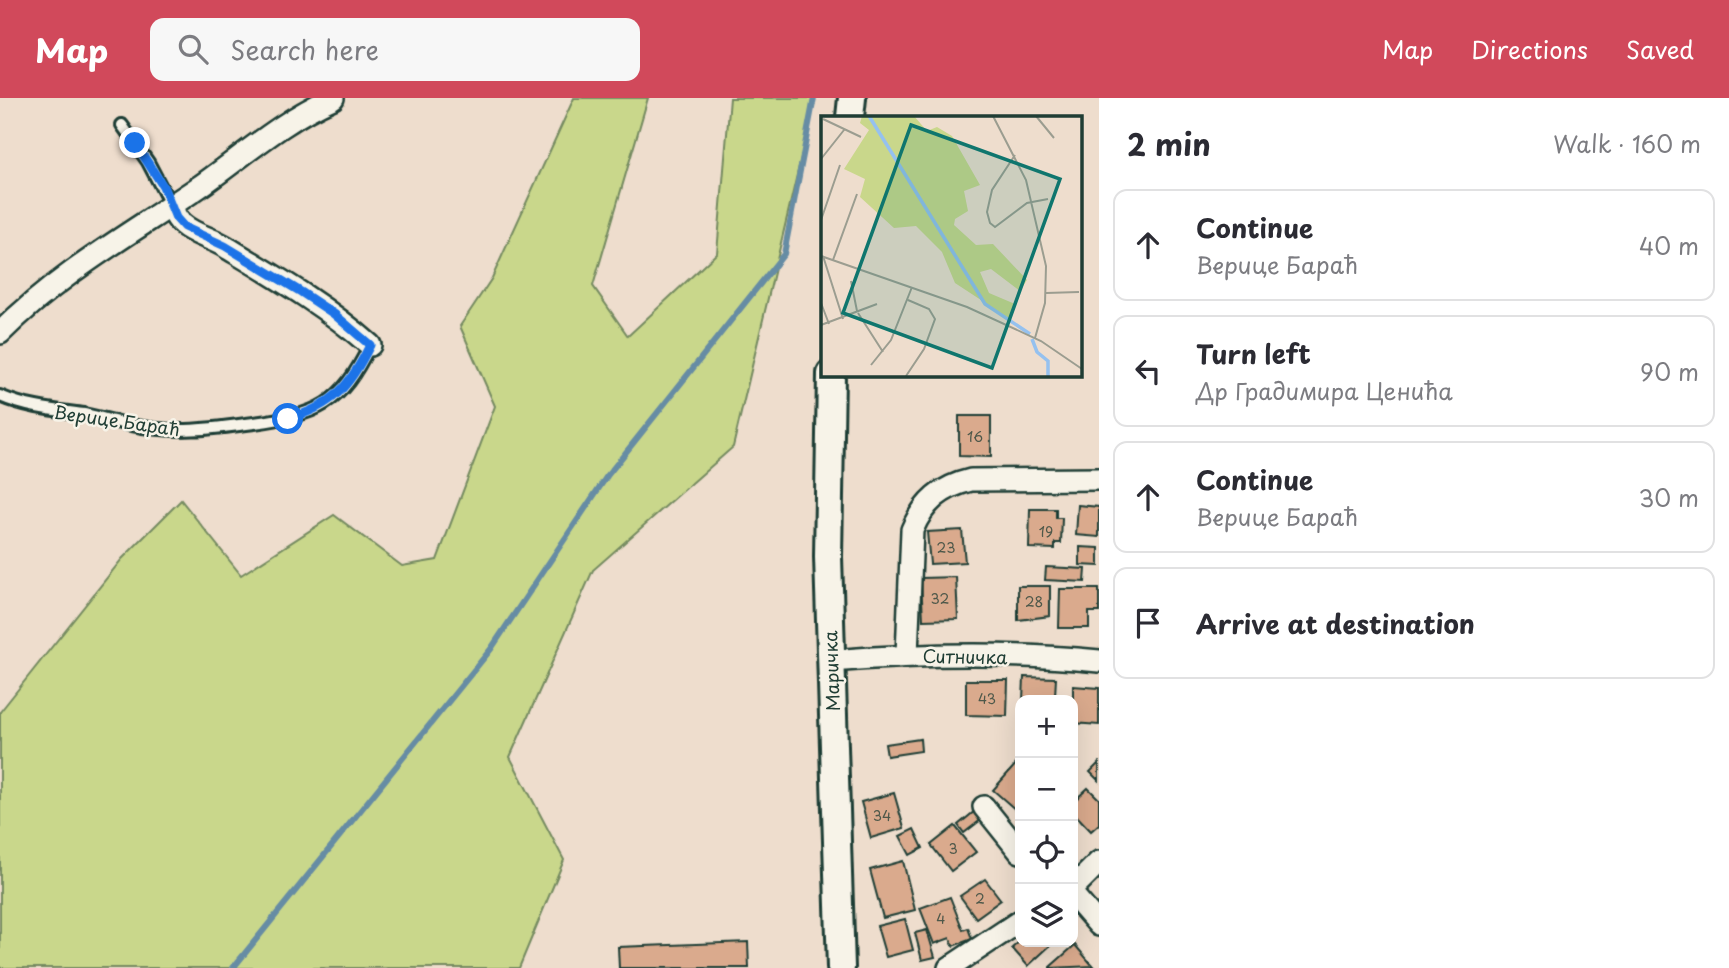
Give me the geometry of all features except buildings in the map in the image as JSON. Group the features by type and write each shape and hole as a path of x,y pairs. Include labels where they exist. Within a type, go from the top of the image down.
{"street":[{"path":"0,333 66,274 171,206 293,119 333,98"},
{"path":"850,116 852,98"},
{"path":"171,206 184,227 225,246 301,292 334,314 370,345"},
{"name":"Маричка","path":"831,376 828,557 841,968"},
{"path":"907,655 912,530 934,495 955,484 971,480 1099,479"},
{"name":"Ситничка","path":"831,661 907,655 1056,657 1099,661"},
{"path":"984,807 1015,846"},
{"path":"1077,884 1099,862"},
{"path":"1078,901 1099,925"},
{"path":"949,968 1015,924"}],"lane":[{"path":"122,125 148,162 171,206"},
{"name":"Верице Бараћ","path":"0,396 30,407 84,414 132,425 184,430 224,429 288,419 319,407 354,377 370,345"}],"green space":[{"path":"574,98 648,98 593,286 628,336 717,253 730,98 815,98 733,447 593,570 510,757 564,860 519,968 0,968 0,712 122,559 181,500 241,575 334,515 402,566 437,560 495,406 460,326 492,278"}],"waterway":[{"path":"233,968 491,649 607,476 784,254 814,98"}],"route":[{"path":"135,143 163,186 176,218 184,227 225,246 301,292 334,314 370,345 354,377 343,390 319,407 288,419"}]}
